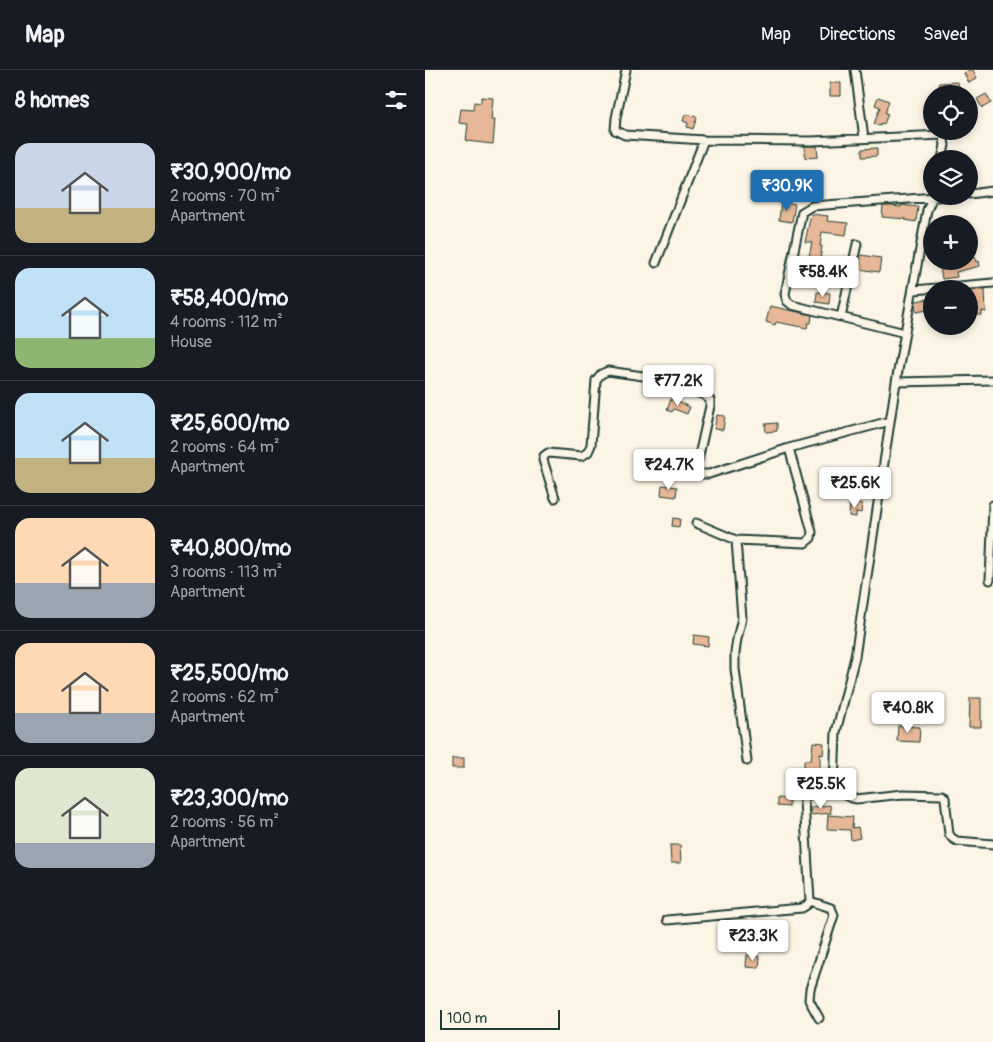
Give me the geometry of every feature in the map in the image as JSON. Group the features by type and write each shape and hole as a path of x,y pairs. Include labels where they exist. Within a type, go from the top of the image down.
{"street":[{"path":"627,70 615,118 615,130 625,135 704,140 811,140 943,135 944,150"},
{"path":"855,70 864,138"},
{"path":"656,263 704,140"},
{"path":"978,193 993,191"},
{"path":"905,332 792,305 787,301 785,294 802,212 812,206 923,198"},
{"path":"929,205 889,421 855,657 836,732 835,785 846,796 856,799 903,794 942,795 945,798 949,834 952,838 993,844"},
{"path":"841,317 857,244"},
{"path":"913,290 993,284"},
{"path":"555,498 543,460 544,456 547,453 583,456 588,452 591,445 596,380 601,374 608,371 663,379 704,395 709,400 710,406 696,469 700,474 709,474 789,448 889,421"},
{"path":"896,382 993,380"},
{"path":"696,524 737,540 805,543 811,538 812,532 789,448"},
{"path":"989,580 993,506"},
{"path":"737,540 742,618 735,653 735,669 747,761"},
{"path":"667,920 802,908 807,905 810,901 805,795 809,791 835,785"},
{"path":"810,901 831,908 834,915 810,989 809,1000 819,1018"}],"building":[{"path":"973,70 977,78 969,83 964,73"},
{"path":"958,82 958,85 939,85 939,83"},
{"path":"830,83 841,83 841,96 830,96"},
{"path":"986,94 991,103 982,108 978,98"},
{"path":"481,97 493,98 491,120 495,120 493,144 466,141 468,124 459,123 461,109 473,110 474,102 481,103"},
{"path":"878,97 889,101 885,113 888,114 884,124 881,123 880,126 874,124 880,107 875,105"},
{"path":"685,114 697,117 693,129 687,127 688,123 683,121"},
{"path":"805,146 817,146 818,157 805,158"},
{"path":"877,148 877,156 862,157 862,149"},
{"path":"781,202 795,204 792,222 779,220"},
{"path":"901,205 918,207 916,222 906,219 882,217 883,206 901,207"},
{"path":"811,214 828,216 827,221 848,223 846,235 822,232 820,261 816,260 814,273 795,270 798,259 808,261 812,242 805,242"},
{"path":"861,255 881,258 879,272 859,269"},
{"path":"940,270 964,270 956,272 957,277 942,279"},
{"path":"985,289 986,312 982,311 982,315 978,315 978,290"},
{"path":"817,292 830,293 829,304 816,302"},
{"path":"923,300 923,311 916,312 916,301"},
{"path":"770,306 812,315 811,323 808,323 807,328 776,322 775,325 766,322"},
{"path":"644,382 660,384 660,392 644,391"},
{"path":"671,399 690,407 687,414 674,409 672,412 667,410"},
{"path":"717,415 725,416 723,430 714,429"},
{"path":"777,423 777,431 766,432 765,424"},
{"path":"662,485 677,487 676,497 661,495"},
{"path":"850,502 862,504 861,513 856,512 856,517 849,516"},
{"path":"673,518 680,519 679,527 672,526"},
{"path":"694,635 709,637 708,646 693,644"},
{"path":"970,698 981,698 981,727 969,727"},
{"path":"898,726 920,727 919,742 897,741"},
{"path":"813,742 824,743 823,755 820,754 821,783 806,782 804,760 811,760"},
{"path":"452,758 464,758 464,768 452,768"},
{"path":"777,798 789,799 789,807 777,806"},
{"path":"830,805 831,813 811,815 811,807"},
{"path":"828,815 853,817 852,828 858,827 860,838 851,840 850,830 827,829"},
{"path":"670,845 680,845 681,863 671,863"},
{"path":"747,955 760,957 759,968 746,967"}]}
